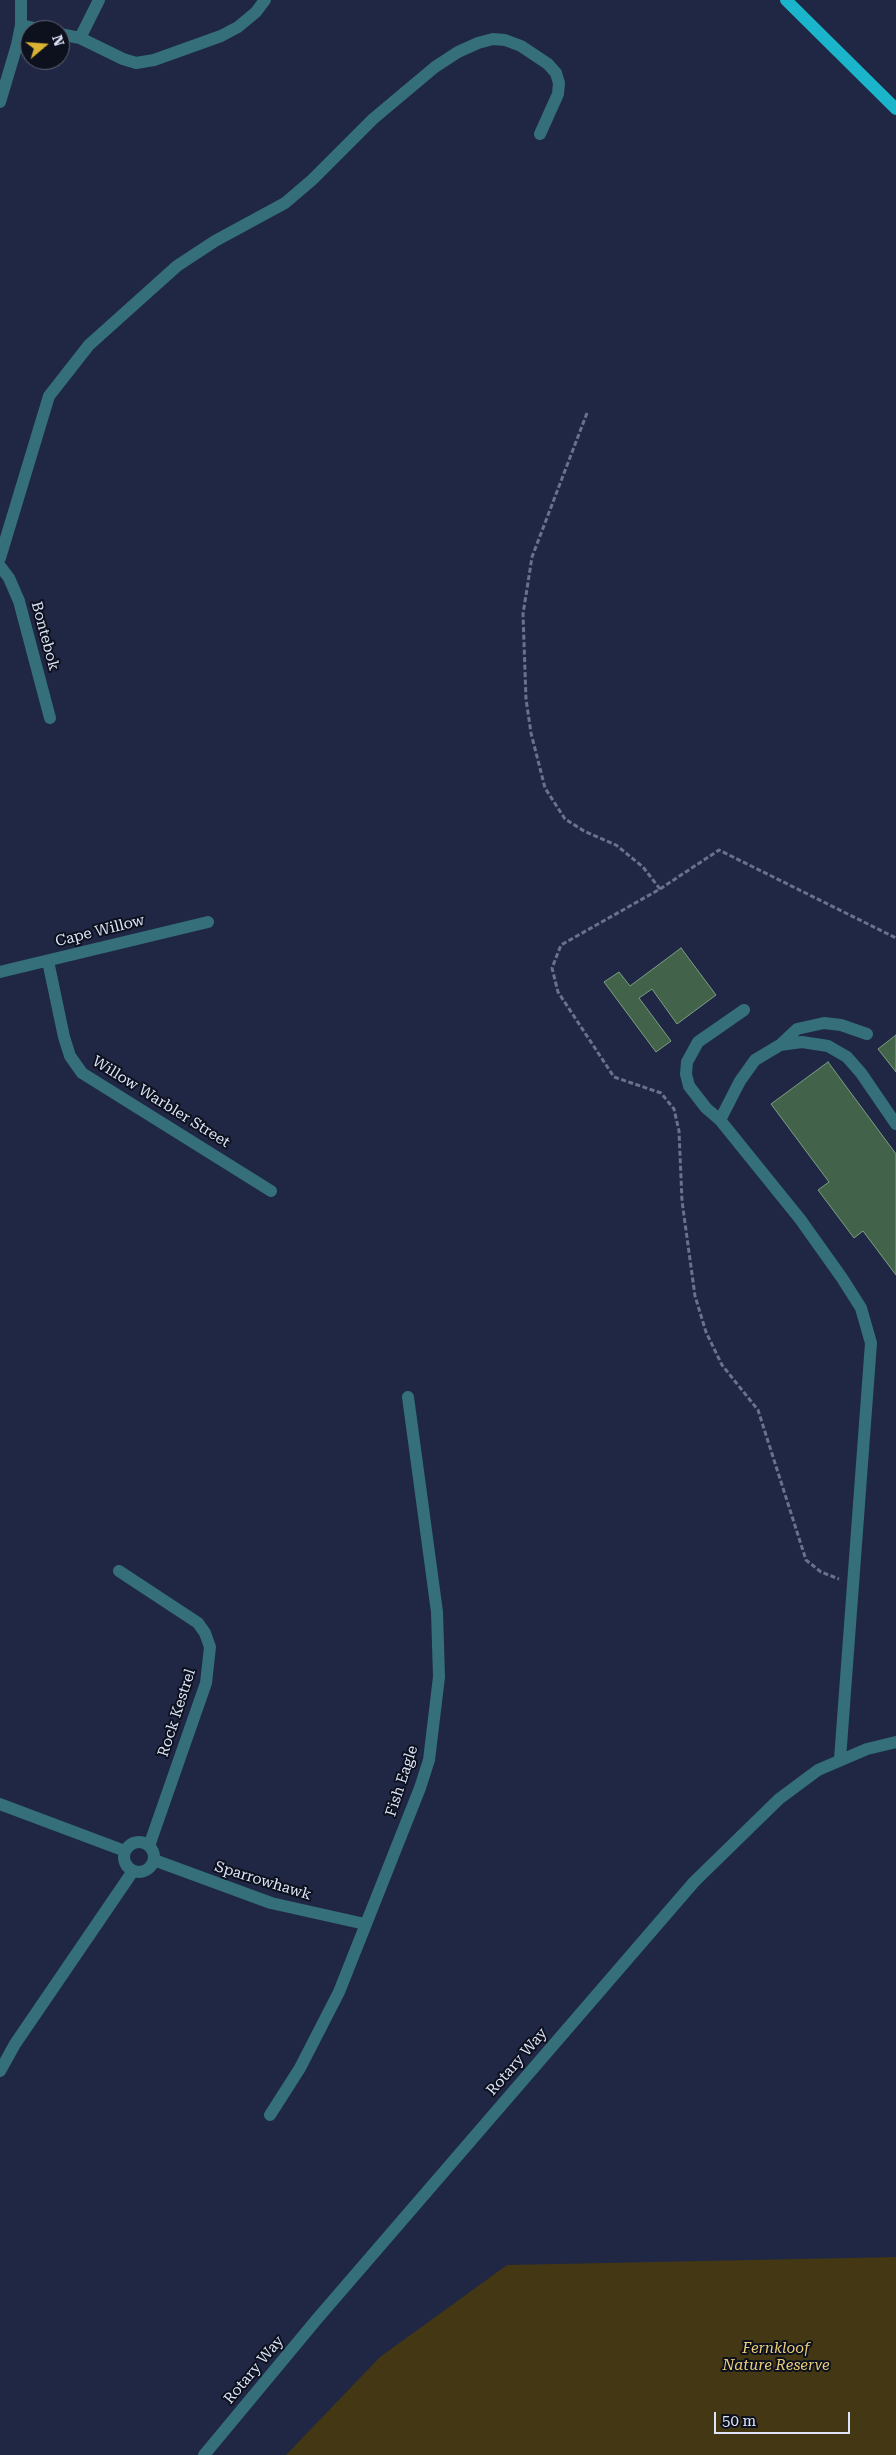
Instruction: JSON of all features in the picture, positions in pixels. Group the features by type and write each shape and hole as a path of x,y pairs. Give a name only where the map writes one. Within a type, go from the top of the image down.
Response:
{"main road":[{"path":"786,0 896,109"}],"street":[{"path":"21,0 21,20"},
{"path":"80,38 98,0"},
{"path":"70,36 80,38 123,59 136,63 154,60 221,36 238,27 256,12 265,0"},
{"path":"0,102 20,30"},
{"path":"0,558 49,396 89,345 177,266 215,241 285,203 312,180 373,119 435,67 458,52 478,43 493,39 504,40 521,46 548,64 556,73 559,83 558,94 540,134"},
{"name":"Bontebok","path":"0,566 9,578 19,601 50,718"},
{"name":"Cape Willow","path":"0,972 208,922"},
{"name":"Willow Warbler Street","path":"48,961 64,1037 70,1056 82,1073 271,1191"},
{"path":"744,1010 698,1042 687,1062 686,1074 689,1086 706,1108 720,1120 810,1234 842,1278 861,1308 871,1343 840,1758"},
{"path":"780,1045 790,1033 798,1028 824,1023 841,1025 867,1034"},
{"path":"720,1120 748,1069 765,1052 792,1042 816,1042 837,1050 861,1073 896,1124"},
{"name":"Fish Eagle","path":"270,2115 300,2068 339,1992 420,1788 429,1760 439,1677 437,1612 408,1398"},
{"name":"Rock Kestrel","path":"119,1571 198,1624 205,1633 210,1647 206,1684 149,1846"},
{"name":"Rotary Way","path":"204,2455 324,2312 694,1882 780,1800 818,1770 840,1758 896,1742"},
{"path":"0,1804 125,1851"},
{"path":"137,1842 149,1846 153,1850 154,1860 152,1866 144,1872 133,1871 125,1864 125,1851 137,1842"},
{"name":"Sparrowhawk","path":"154,1860 271,1903 365,1924"},
{"path":"0,2071 15,2044 133,1871"}],"path":[{"path":"588,413 532,558 523,614 526,698 531,733 546,788 565,819 584,831 616,845 643,867 660,889"},
{"path":"854,1585 821,1572 806,1560 758,1410 722,1365 706,1332 695,1296 682,1201 679,1131 674,1109 661,1093 614,1077 558,992 552,968 561,945 660,889 719,850 896,938"}],"green space":[{"name":"Fernkloof Nature Reserve","path":"896,2257 896,2455 286,2455 380,2357 507,2265"}],"building":[{"path":"681,948 716,995 677,1024 652,989 639,998 671,1041 656,1052 604,982 619,972 630,986"},
{"path":"896,1035 896,1072 878,1049"},
{"path":"828,1062 896,1154 896,1275 863,1231 854,1238 818,1190 829,1182 771,1104"}]}
